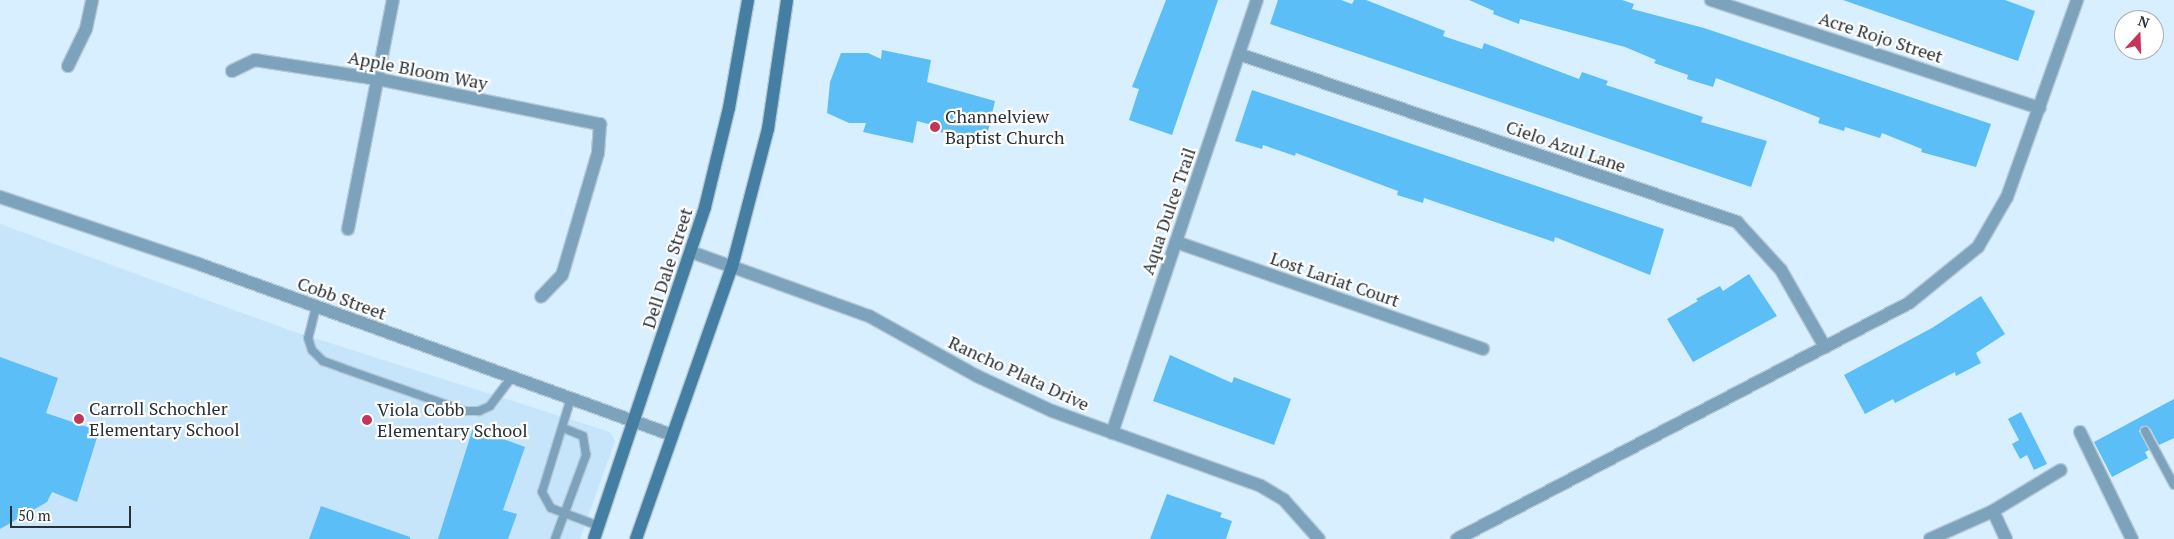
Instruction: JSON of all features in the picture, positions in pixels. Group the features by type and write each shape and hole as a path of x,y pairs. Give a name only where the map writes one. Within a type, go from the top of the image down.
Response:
{"main road":[{"name":"Dell Dale Street","path":"594,539 691,252 730,108 748,0"},
{"path":"636,539 732,267 768,129 787,0"}],"street":[{"path":"68,66 86,29 92,0"},
{"path":"348,229 393,0"},
{"name":"Aqua Dulce Trail","path":"1112,433 1257,0"},
{"name":"Acre Rojo Street","path":"1711,0 2040,108"},
{"path":"1458,539 1909,303 1978,246 2007,197 2077,0"},
{"name":"Cielo Azul Lane","path":"1238,54 1737,222 1781,270 1825,347"},
{"name":"Apple Bloom Way","path":"232,71 255,60 378,79 600,124 598,153 562,275 541,297"},
{"name":"Cobb Street","path":"0,197 316,307 672,435"},
{"name":"Lost Lariat Court","path":"1176,242 1483,350"},
{"name":"Rancho Plata Drive","path":"691,252 869,316 976,376 1052,412 1261,486 1284,500 1319,539"},
{"path":"2080,432 2132,539"},
{"path":"1930,539 1993,511 2061,470"},
{"path":"1993,511 2006,539"}],"lane":[{"path":"316,307 308,338 312,350 323,361 342,368 465,411 480,411 490,406 512,377"},
{"path":"571,398 542,492 551,508 599,526"},
{"path":"555,539 586,450 583,436 563,428"},
{"path":"2146,431 2174,485"}],"shaded area":[{"name":"Viola Cobb Elementary School","path":"0,224 289,330 610,432 615,441 580,539 0,539"}],"building":[{"path":"1166,0 1218,0 1172,135 1129,120 1139,89 1132,87"},
{"path":"1278,0 1341,0 1352,4 1354,0 1366,0 1445,31 1443,36 1482,49 1484,43 1579,79 1582,72 1608,81 1606,85 1703,117 1701,122 1767,141 1751,187 1270,24"},
{"path":"1469,0 1622,0 1634,4 1632,9 1704,28 1991,124 1976,167 1921,152 1922,149 1882,133 1880,138 1845,127 1844,131 1818,123 1820,118 1716,78 1713,87 1687,79 1688,75 1654,63 1656,60 1625,47 1520,19 1519,24 1493,14 1494,11"},
{"path":"1843,0 2005,0 2035,11 2018,61"},
{"path":"882,50 931,60 927,82 995,101 986,140 940,132 940,127 917,121 913,143 863,132 866,123 849,123 827,113 830,82 841,53 868,53 881,59"},
{"path":"1252,90 1664,229 1650,275 1555,237 1554,242 1424,198 1423,203 1397,195 1398,191 1296,153 1295,156 1263,145 1262,149 1235,141"},
{"path":"1749,274 1777,316 1693,362 1667,319 1698,301 1696,299 1720,286 1723,291"},
{"path":"1981,296 2005,334 1976,353 1981,363 1956,376 1955,372 1895,403 1893,399 1865,414 1844,375 1932,328"},
{"path":"1170,355 1232,383 1234,377 1291,399 1274,445 1153,401"},
{"path":"0,357 58,378 46,413 99,431 77,502 52,492 47,502 0,529"},
{"path":"2174,399 2174,438 2159,445 2150,428 2142,426 2139,431 2149,450 2145,452 2148,458 2112,477 2094,442"},
{"path":"2021,412 2047,464 2034,470 2027,455 2020,459 2012,444 2019,440 2008,419"},
{"path":"473,428 525,447 503,510 517,514 508,539 438,539"},
{"path":"1167,494 1222,513 1220,517 1232,521 1226,539 1150,539"},
{"path":"321,506 410,537 410,539 309,539"}],"place":[{"name":"Channelview Baptist Church","path":"935,127"},
{"name":"Carroll Schochler Elementary School","path":"79,419"},
{"name":"Viola Cobb Elementary School","path":"367,420"}]}
